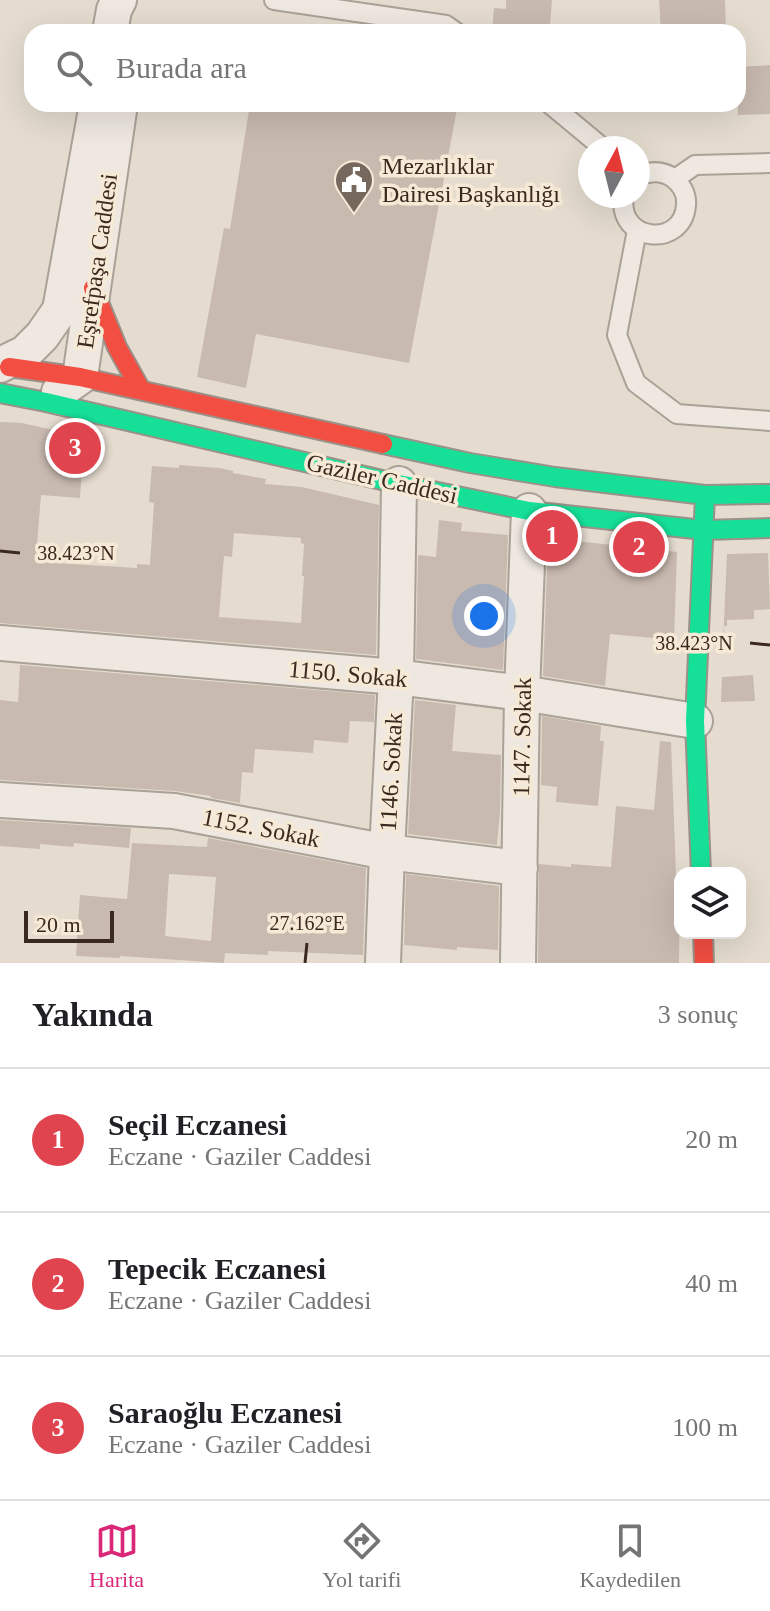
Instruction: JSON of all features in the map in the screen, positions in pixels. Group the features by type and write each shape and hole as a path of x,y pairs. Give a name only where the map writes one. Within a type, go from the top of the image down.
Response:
{"main road":[{"path":"93,288 117,347 141,390"},
{"name":"Gaziler Caddesi","path":"0,366 80,377 470,463 555,477 705,495 770,494"},
{"name":"Gaziler Caddesi","path":"0,393 529,511 704,530 770,528"},
{"path":"701,867 695,721 705,495"},
{"path":"703,939 704,963"}],"street":[{"path":"111,24 119,0"},
{"path":"131,24 132,0"},
{"name":"Eşrefpaşa Caddesi","path":"0,366 25,353 42,336 60,310 96,112"},
{"name":"Eşrefpaşa Caddesi","path":"46,402 80,377 119,112"},
{"name":"1146. Sokak","path":"383,963 396,677 399,484"},
{"name":"1147. Sokak","path":"518,963 522,693 529,511"},
{"name":"1150. Sokak","path":"0,643 396,677 522,693 695,721"},
{"name":"1152. Sokak","path":"0,800 174,811 387,852 520,868"}],"lane":[{"path":"274,0 439,24"},
{"path":"560,112 589,136"},
{"path":"675,179 695,165 770,163"},
{"path":"624,208 629,222 647,234 668,232 684,217 686,196 682,187 675,179 657,171 650,172"},
{"path":"637,230 617,335 636,383 677,414 770,421"}],"building":[{"path":"506,0 552,0 550,24 493,24 494,8 506,9"},
{"path":"659,0 725,0 726,24 660,24"},
{"path":"770,65 770,114 738,115 738,112 746,112 746,66"},
{"path":"249,112 456,112 409,363 256,334 246,388 197,377 224,228 230,229"},
{"path":"0,422 22,423 84,437 80,498 41,495 36,557 40,557 39,562 137,568 137,564 150,565 154,503 149,502 152,466 220,468 266,479 265,484 302,487 379,505 376,655 0,623","holes":["234,533 301,538 304,544 301,623 219,617 224,556 232,557"]},
{"path":"439,520 462,523 461,531 508,535 503,670 416,659 418,555 436,557"},
{"path":"548,538 677,552 674,640 610,634 605,686 543,676"},
{"path":"768,553 770,609 754,610 754,619 727,620 727,626 724,626 725,645 723,644 727,554"},
{"path":"20,665 375,695 374,722 350,721 348,743 314,740 313,753 255,749 253,773 242,772 240,803 175,791 0,780 0,700 18,702"},
{"path":"753,675 755,701 721,702 722,677"},
{"path":"415,700 456,705 452,751 501,755 497,845 408,834"},
{"path":"542,716 601,726 600,741 604,741 598,806 556,802 557,787 541,785"},
{"path":"660,741 671,742 676,867 674,939 679,939 679,963 538,963 539,864 611,867 616,806 654,810"},
{"path":"0,820 131,828 129,848 74,843 73,847 40,844 40,849 0,846"},
{"path":"208,838 366,868 363,955 268,951 268,955 225,953 224,963 76,956 80,895 127,899 132,843 207,847","holes":["169,874 216,877 211,941 165,936"]},
{"path":"406,874 499,886 498,950 404,945"}],"traffic: fast":[{"path":"0,393 529,511 704,530 770,528"},
{"path":"383,444 555,477 705,495 770,494"},
{"path":"701,867 695,721 705,495"}],"traffic: jam":[{"path":"93,288 117,347 141,390"},
{"path":"9,367 80,377 383,444"},
{"path":"703,939 704,963"}],"place":[{"name":"Mezarlıklar Dairesi Başkanlığı","path":"354,214"},
{"name":"Saraoğlu Eczanesi","path":"75,448"},
{"name":"Seçil Eczanesi","path":"552,536"},
{"name":"Tepecik Eczanesi","path":"639,547"}]}
